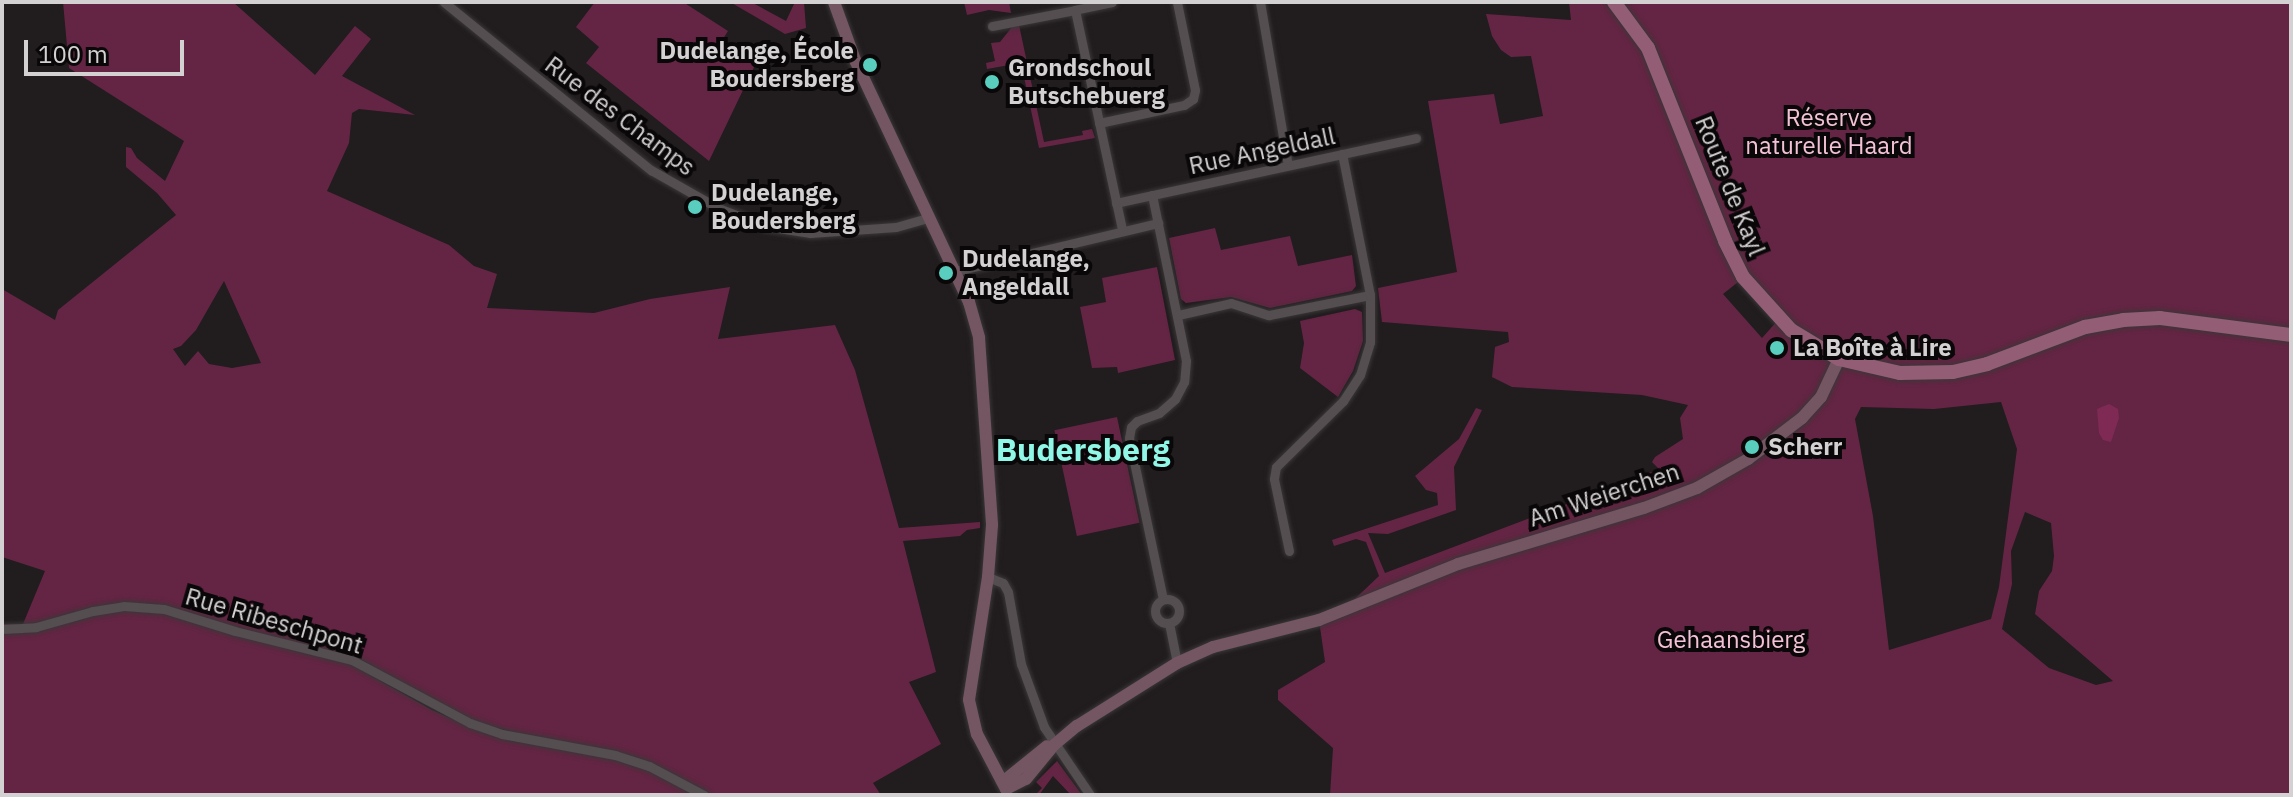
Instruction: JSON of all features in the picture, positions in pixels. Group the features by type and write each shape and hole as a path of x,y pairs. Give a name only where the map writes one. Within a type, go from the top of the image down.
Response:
{"main road":[{"path":"834,2 855,60 956,271 979,338 992,510 988,577 969,700 977,734 1005,788 1026,779 1054,745 1077,726 1177,663"},
{"name":"Route de Kayl","path":"1614,2 1648,48 1725,241 1743,277 1791,330 1839,359 1900,373 1953,372 1987,364 2085,327 2123,320 2160,318 2291,335"},
{"name":"Am Weierchen","path":"1177,663 1213,647 1319,620 1458,564 1644,508 1697,488 1748,459 1802,418 1821,397 1839,359"}],"street":[{"name":"Rue des Champs","path":"444,2 651,170 731,214 765,226 810,233 896,227 930,217"},
{"path":"992,26 1112,2"},
{"path":"1099,123 1184,105 1193,99 1195,90 1177,2"},
{"path":"1260,2 1288,165"},
{"path":"1075,10 1122,230"},
{"name":"Rue Angeldall","path":"1116,203 1416,138"},
{"path":"1289,551 1274,479 1276,467 1343,401 1360,375 1370,342 1370,295 1342,154"},
{"path":"1152,195 1186,361 1184,382 1175,399 1159,413 1131,427 1129,438 1163,599"},
{"path":"956,271 1158,223"},
{"path":"1178,315 1231,303 1269,315 1370,295"},
{"path":"988,577 1003,583 1008,592 1029,694 1054,745 1090,795"},
{"path":"1163,599 1155,607 1155,614 1163,622 1169,623"},
{"path":"1163,599 1174,601 1179,611 1169,623"},
{"name":"Rue Ribeschpont","path":"2,629 36,627 124,606 164,609 352,660 470,723 502,734 615,755 649,766 704,795"},
{"path":"1169,623 1177,663"}],"green space":[{"path":"63,2 233,2 315,75 355,26 371,39 342,76 415,115 359,109 352,113 349,143 327,191 449,245 474,266 497,274 487,308 594,313 650,299 730,287 718,339 835,325 855,370 899,528 980,522 980,528 967,530 960,536 903,541 936,672 909,682 941,744 873,783 881,795 2,795 2,624 23,624 45,571 2,557 2,289 55,320 58,310 176,215 157,193 126,167 126,147 131,148 137,158 165,181 184,141 69,68","holes":["224,281 261,363 232,368 209,364 198,351 185,366 173,349 181,346 196,330","326,651 357,657 433,703 471,721 609,756 511,741 475,729 432,710 352,665 352,660"]},
{"path":"595,2 683,2 728,31 721,42 756,63 709,161 586,63 599,47 576,27"},
{"path":"730,2 751,2 786,21 795,2 804,2 806,28 785,34"},
{"path":"964,2 1009,2 1011,13 989,10 967,15"},
{"path":"1569,2 2291,2 2291,795 1330,795 1333,748 1278,700 1278,690 1325,662 1319,620 1341,612 1379,576 1366,542 1356,539 1334,546 1332,540 1438,505 1437,493 1426,490 1415,476 1459,439 1476,408 1482,410 1454,467 1456,510 1388,534 1368,533 1385,573 1659,469 1652,462 1655,457 1683,439 1680,418 1688,405 1642,395 1512,387 1492,377 1495,347 1509,342 1508,332 1382,322 1378,288 1457,272 1428,101 1494,94 1500,124 1543,116 1531,56 1511,57 1501,50 1492,36 1486,14 1571,20","holes":["1743,278 1779,319 1762,338 1723,294","2001,402 2017,449 1999,587 1991,619 1889,650 1873,516 1855,419 1861,407 1934,409","2025,512 2051,523 2052,571 2039,591 2035,614 2113,681 2096,685 2049,668 2002,629 2012,584 2011,551"]},
{"path":"1019,25 1044,142 1083,135 1082,131 1092,129 1095,138 1039,148 1021,63 987,69 986,63 995,61 991,43 1000,42 1012,27"},
{"path":"1215,228 1221,250 1290,236 1298,266 1352,255 1356,286 1352,291 1270,308 1231,297 1186,303 1181,299 1169,238"},
{"path":"1157,267 1175,360 1118,373 1117,367 1092,368 1080,307 1106,302 1102,278"},
{"path":"1355,309 1362,312 1363,341 1353,371 1338,397 1300,368 1304,343 1300,321"},
{"path":"1117,417 1139,523 1077,536 1054,430"},
{"path":"1057,761 1082,795 1071,795 1053,776 1039,795 1035,795 1042,788 1036,782"}],"shaded area":[{"path":"2109,404 2118,409 2119,418 2111,442 2103,440 2099,433 2097,409"}],"place":[{"name":"Dudelange, École Boudersberg","path":"870,65"},
{"name":"Grondschoul Butschebuerg","path":"992,82"},
{"name":"Dudelange, Boudersberg","path":"695,207"},
{"name":"Dudelange, Angeldall","path":"946,273"},
{"name":"La Boîte à Lire","path":"1777,348"},
{"name":"Scherr","path":"1752,447"}],"district":[{"name":"Budersberg","path":"1083,449"}],"park label":[{"name":"Réserve naturelle Haard","path":"1829,132"},
{"name":"Gehaansbierg","path":"1731,640"}]}
